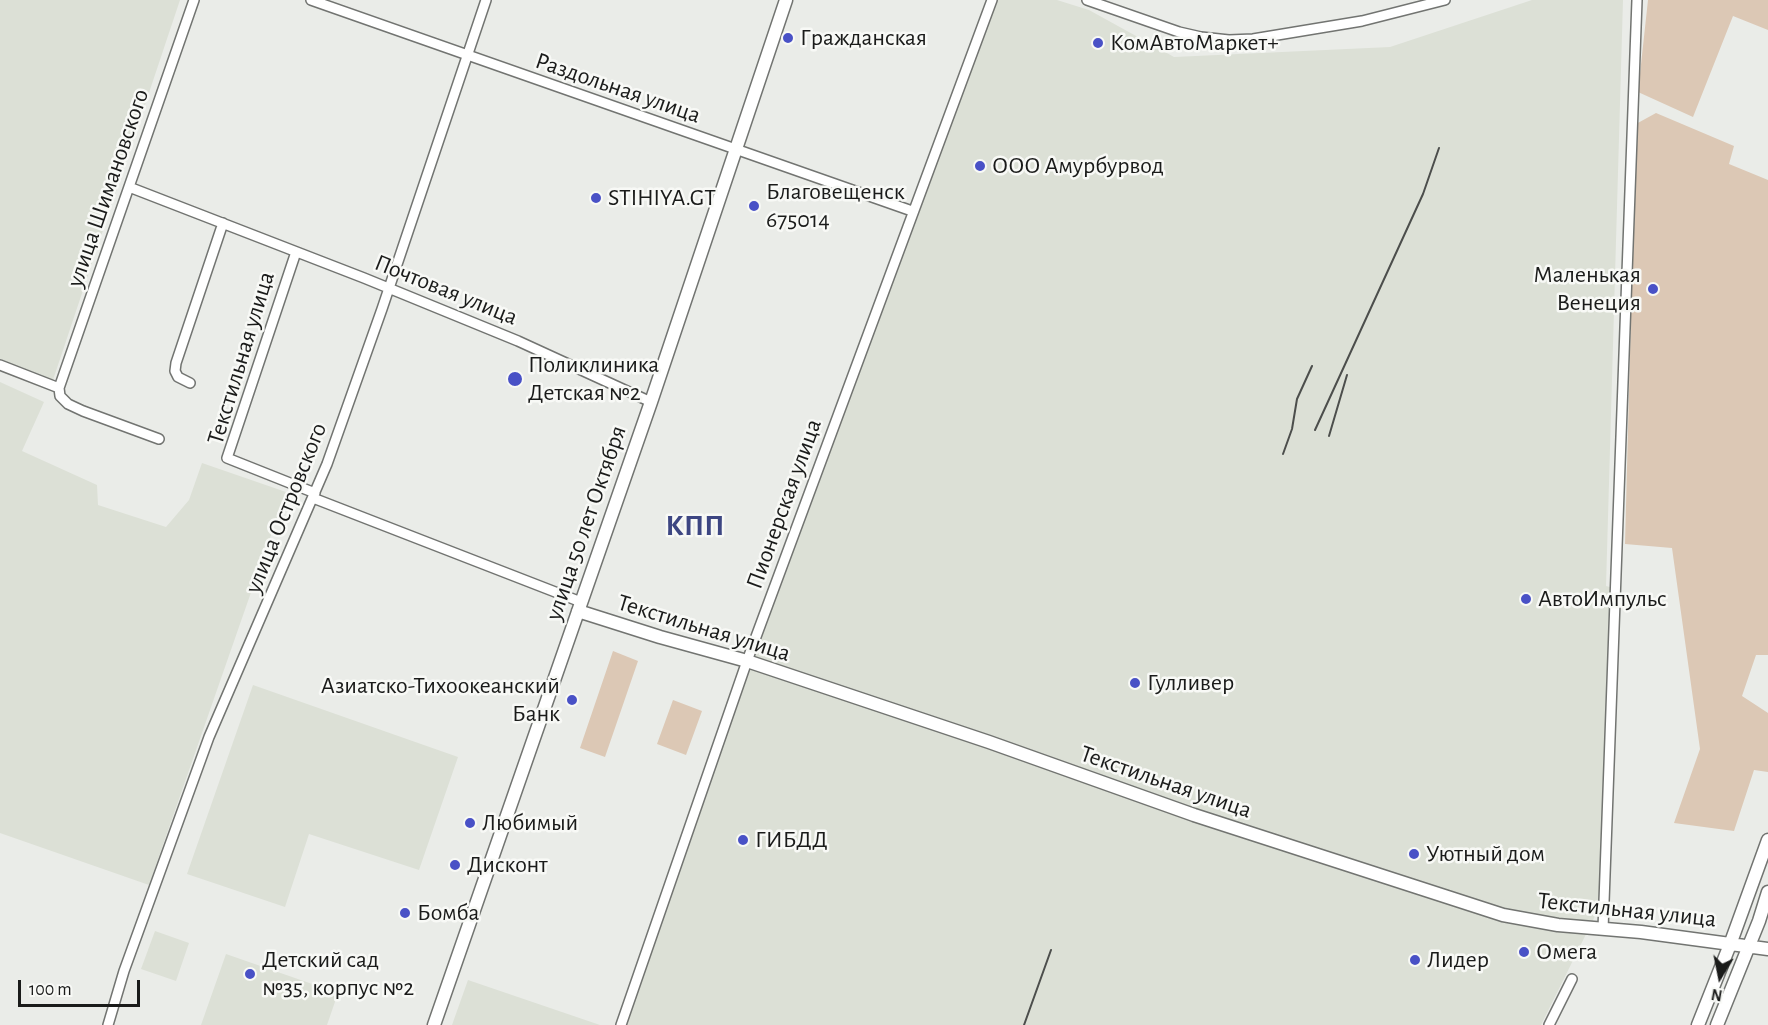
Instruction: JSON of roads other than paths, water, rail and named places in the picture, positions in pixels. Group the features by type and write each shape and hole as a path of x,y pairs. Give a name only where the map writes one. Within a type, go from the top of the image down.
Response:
{"main road":[{"name":"улица 50 лет Октября","path":"434,1025 651,402 786,0"},
{"name":"Текстильная улица","path":"580,606 660,637 747,661 989,742 1194,815 1492,912 1526,921 1731,942 1768,949"},
{"path":"1698,1025 1768,840"},
{"path":"1717,1025 1750,945 1768,892"}],"street":[{"name":"улица Шимановского","path":"59,388 194,0"},
{"name":"Раздольная улица","path":"311,0 912,212"},
{"name":"улица Островского","path":"108,1025 124,971 209,737 314,496 389,289 486,0"},
{"name":"Пионерская улица","path":"621,1025 747,661 992,0"},
{"path":"1087,0 1179,32 1229,40 1253,39 1362,21 1445,0"},
{"path":"1602,929 1632,99 1639,2"},
{"name":"Почтовая улица","path":"129,187 518,340 651,402"},
{"path":"190,383 178,377 175,371 176,363 223,223"},
{"name":"Текстильная улица","path":"296,252 227,458 580,606"},
{"path":"0,365 59,388 60,396 68,404 83,411 159,439"},
{"path":"1549,1025 1572,979"}],"railway":[{"path":"1315,430 1423,194 1439,148"},
{"path":"1283,454 1292,429 1297,399 1312,366"},
{"path":"1329,436 1347,375"},
{"path":"1024,1025 1051,950"}],"place":[{"name":"Гражданская","path":"788,38"},
{"name":"КомАвтоМаркет+","path":"1098,43"},
{"name":"ООО Амурбурвод","path":"980,166"},
{"name":"STIHIYA.GT","path":"596,198"},
{"name":"Благовещенск 675014","path":"754,206"},
{"name":"Маленькая Венеция","path":"1653,289"},
{"name":"Поликлиника Детская №2","path":"515,379"},
{"name":"АвтоИмпульс","path":"1526,599"},
{"name":"Гулливер","path":"1135,683"},
{"name":"Азиатско-Тихоокеанский Банк","path":"572,700"},
{"name":"Любимый","path":"470,823"},
{"name":"ГИБДД","path":"743,840"},
{"name":"Уютный дом","path":"1414,854"},
{"name":"Дисконт","path":"455,865"},
{"name":"Бомба","path":"405,913"},
{"name":"Омега","path":"1524,952"},
{"name":"Лидер","path":"1415,960"},
{"name":"Детский сад №35, корпус №2","path":"250,974"}],"district":[{"name":"КПП","path":"695,526"}]}
